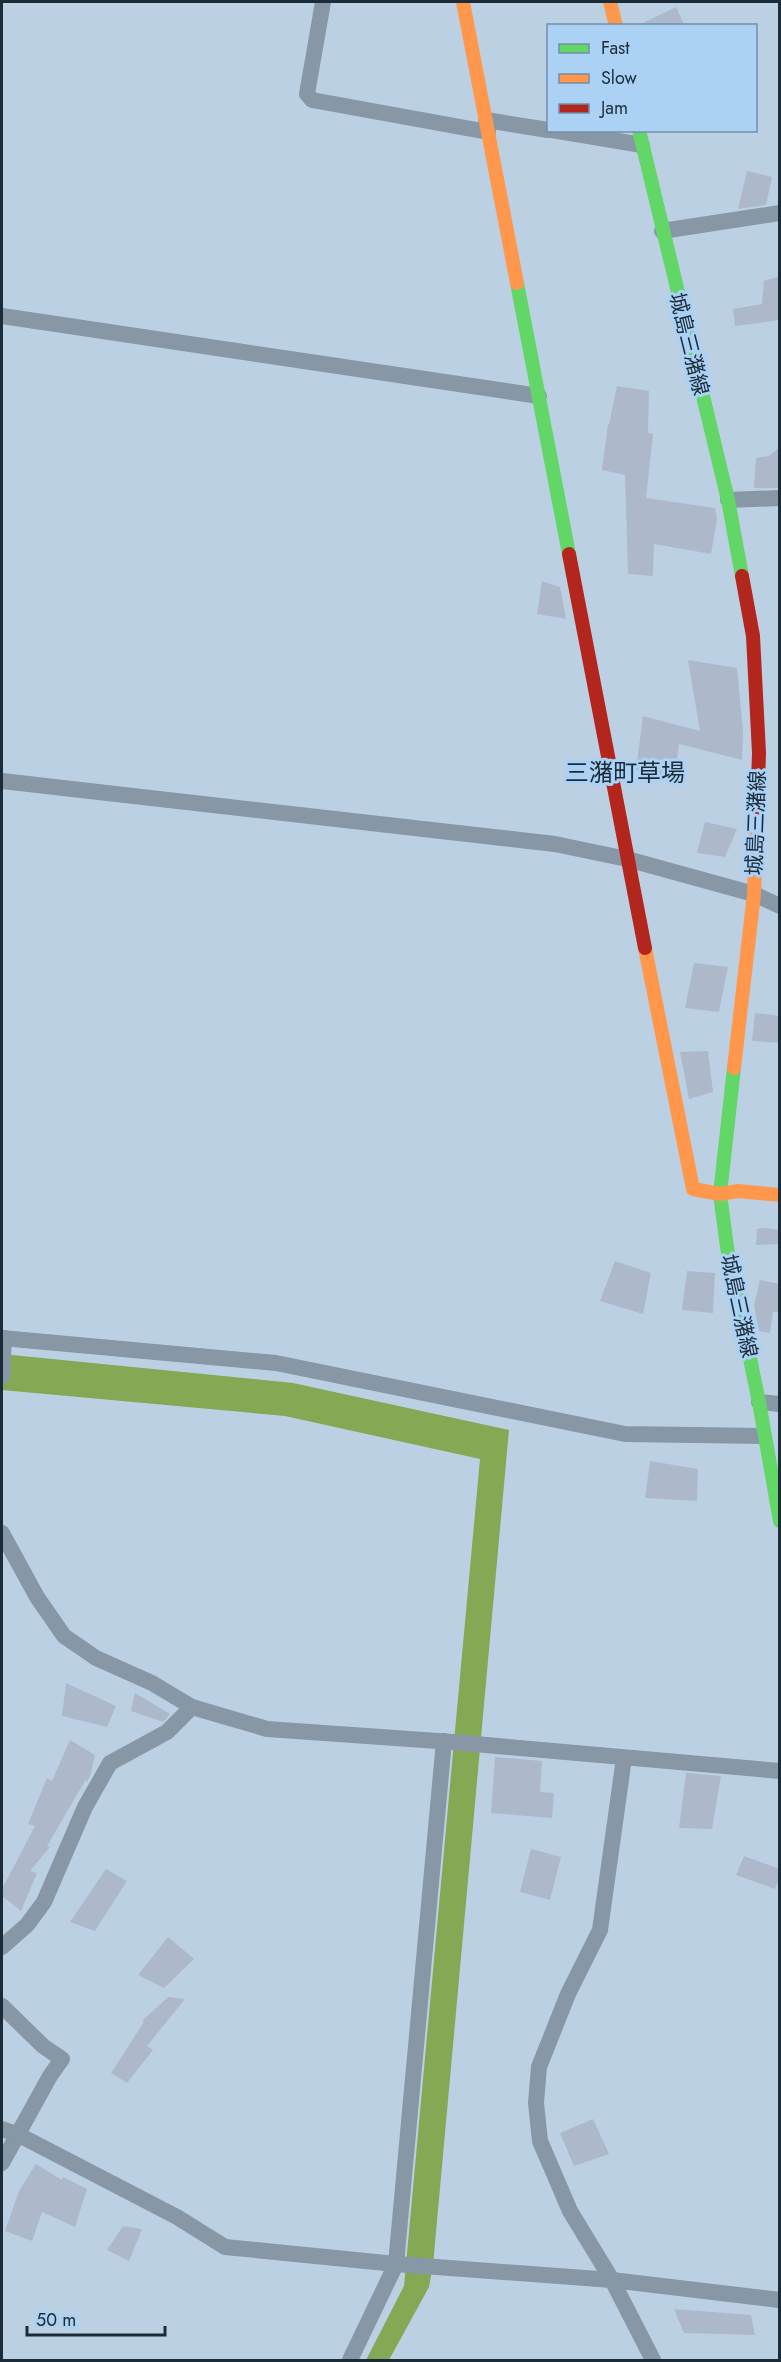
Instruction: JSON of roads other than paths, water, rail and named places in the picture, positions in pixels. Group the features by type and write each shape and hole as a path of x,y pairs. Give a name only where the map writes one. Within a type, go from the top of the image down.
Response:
{"main road":[{"path":"463,2 627,859 693,1189 720,1194 738,1191 780,1195"},
{"path":"610,2 616,24"},
{"name":"城島三潴線","path":"640,138 728,500 753,636 759,753 754,894 720,1194 727,1247 759,1402 780,1521"}],"street":[{"path":"323,2 307,94 312,100 487,126 547,130"},
{"path":"572,132 640,138"},
{"path":"662,231 780,213"},
{"path":"2,316 539,396"},
{"path":"728,500 780,498"},
{"path":"2,781 555,844 627,859 754,894 780,906"},
{"path":"2,1376 3,1338 276,1363 624,1434 764,1436"},
{"path":"759,1402 780,1404"},
{"path":"2,1533 37,1597 63,1636 96,1658 152,1683 192,1707 267,1729 448,1741 780,1771"},
{"path":"2,1947 27,1925 44,1902 85,1807 110,1763 166,1732 192,1707"},
{"path":"350,2361 399,2264 448,1741"},
{"path":"624,1758 600,1930 568,1994 539,2067 536,2103 540,2141 570,2211 612,2280 653,2361"},
{"path":"2,2006 43,2046 62,2059 50,2076 2,2163"},
{"path":"2,2129 19,2134 177,2217 225,2247 399,2264 612,2280 780,2301"}],"district":[{"name":"三潴町草場","path":"625,772"}]}
